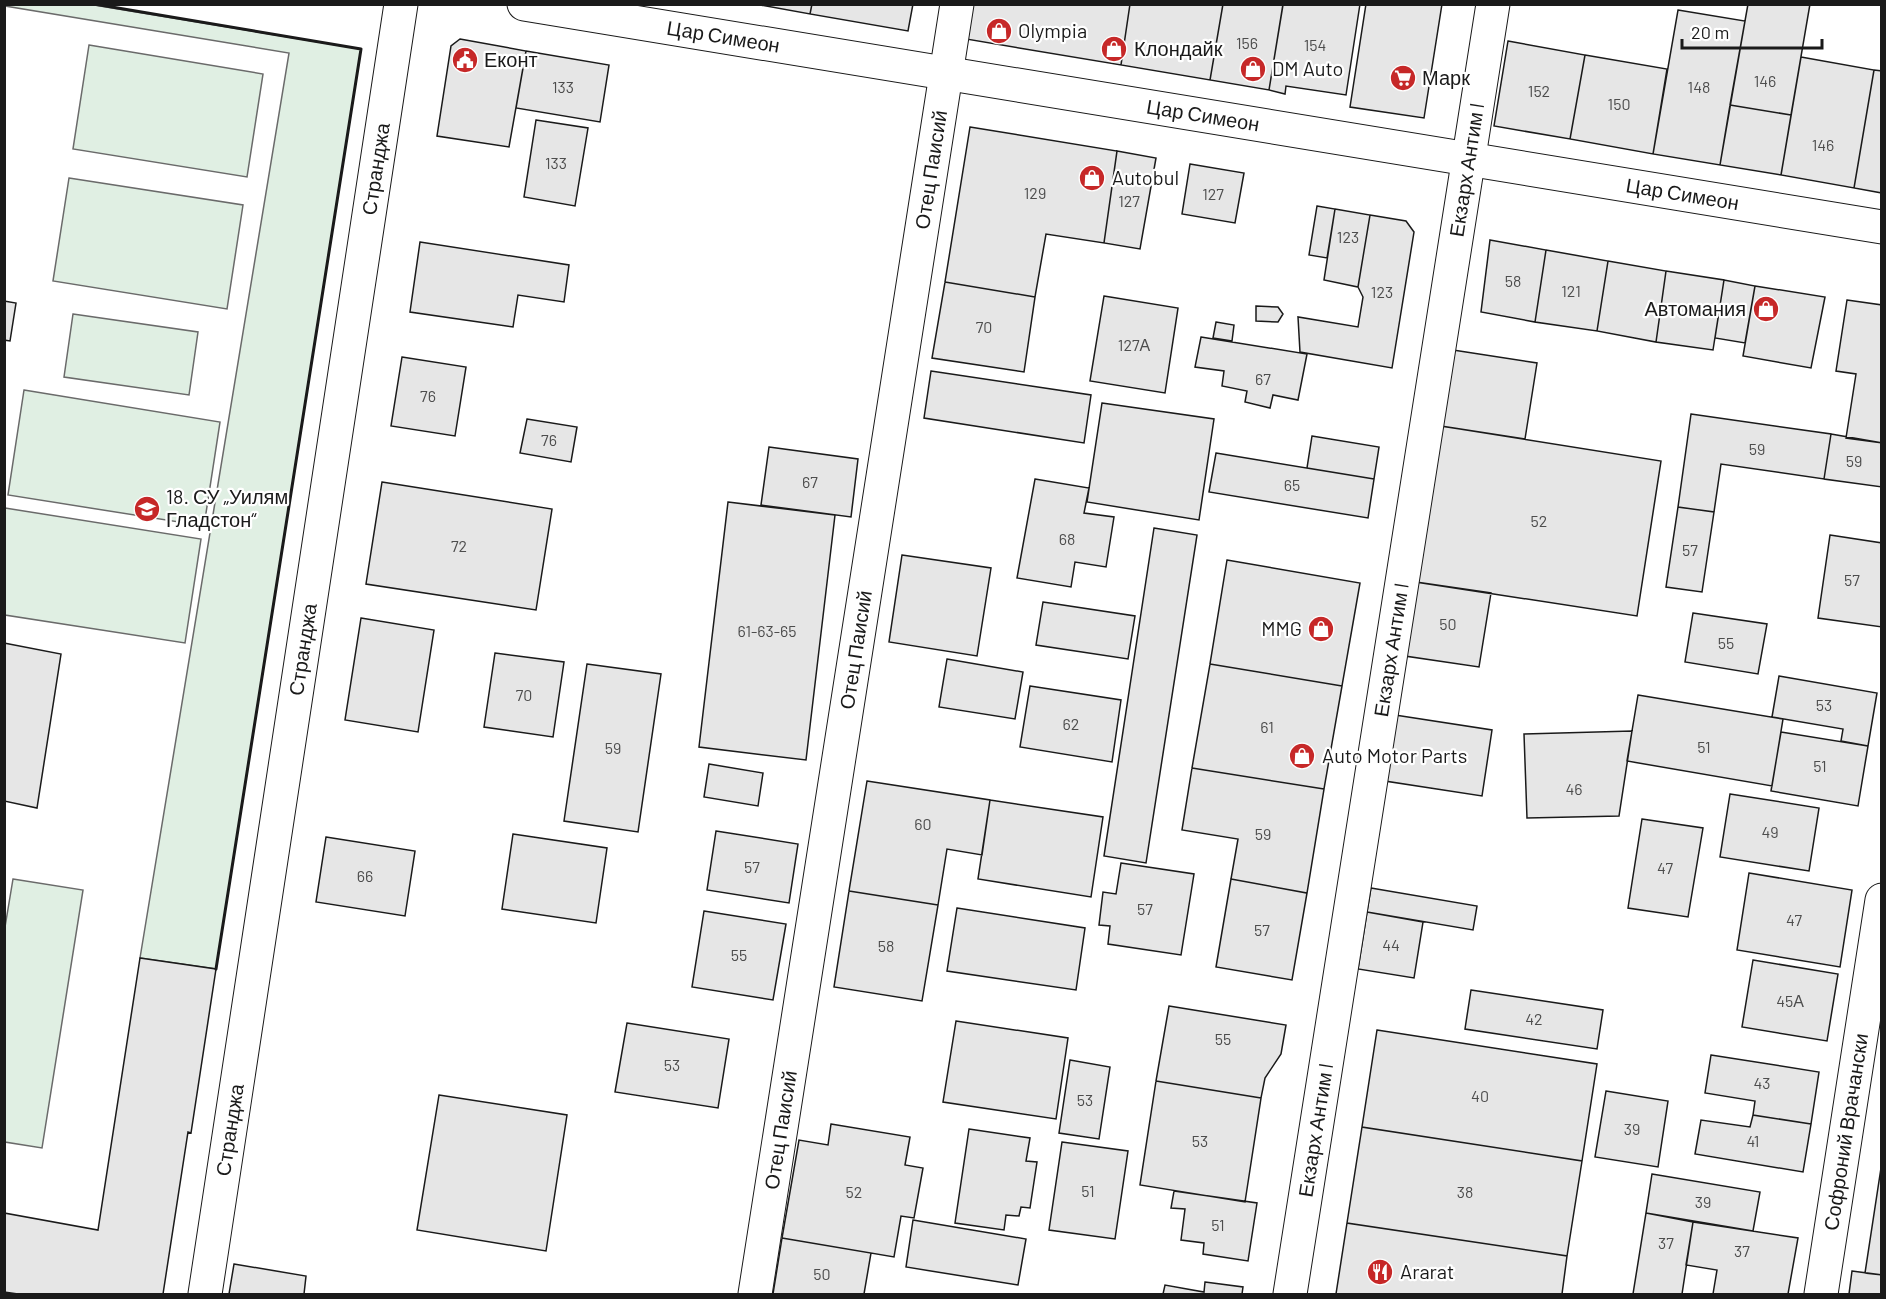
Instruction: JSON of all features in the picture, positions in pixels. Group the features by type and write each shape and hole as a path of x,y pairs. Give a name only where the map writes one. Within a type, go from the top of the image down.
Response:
{"street":[{"name":"Странджа","path":"205,1294 401,4"},
{"name":"Цар Симеон","path":"524,4 1881,227"},
{"name":"Отец Паисий","path":"755,1294 957,4"},
{"name":"Екзарх Антим I","path":"1290,1294 1493,4"},
{"name":"Софроний Врачански","path":"1821,1294 1881,900"}],"green space":[{"path":"4,5 94,5 361,49 216,969 140,958 289,53"},
{"path":"89,45 263,74 247,177 73,149"},
{"path":"69,178 243,205 227,309 53,281"},
{"path":"73,314 198,332 189,395 64,377"},
{"path":"24,390 220,422 204,526 8,495"},
{"path":"5,508 201,539 185,643 5,615"},
{"path":"13,879 83,890 42,1148 5,1142 4,933"}],"building":[{"path":"755,4 812,4 810,14"},
{"path":"812,4 913,4 908,31 810,14"},
{"path":"972,4 1130,4 1121,65 966,39"},
{"path":"1130,4 1223,4 1210,80 1121,65"},
{"path":"1223,4 1283,5 1269,90 1210,80"},
{"path":"1283,4 1360,4 1346,95 1286,86 1285,94 1269,90"},
{"path":"1366,4 1442,4 1424,118 1350,107"},
{"path":"1748,4 1810,4 1791,115 1730,105"},
{"path":"1678,10 1745,21 1720,165 1653,154"},
{"path":"460,39 526,51 509,147 437,136 451,46"},
{"path":"1508,41 1585,55 1570,139 1494,126"},
{"path":"526,51 609,65 600,122 516,108"},
{"path":"1585,55 1667,69 1653,154 1570,139"},
{"path":"1801,57 1874,70 1854,188 1781,175"},
{"path":"1874,70 1882,71 1882,193 1854,188"},
{"path":"1730,105 1791,115 1781,175 1720,165"},
{"path":"536,120 588,128 575,206 524,197"},
{"path":"970,127 1117,151 1104,243 1046,234 1035,297 945,282"},
{"path":"1117,151 1156,158 1140,249 1104,243"},
{"path":"1190,164 1244,173 1235,223 1182,214"},
{"path":"1317,206 1335,209 1327,258 1309,255"},
{"path":"1335,209 1370,215 1358,287 1324,280"},
{"path":"1370,215 1406,221 1414,232 1392,368 1300,352 1298,317 1358,327 1363,297 1358,287"},
{"path":"1490,240 1546,250 1535,322 1481,312"},
{"path":"420,242 569,265 564,302 518,295 513,327 410,312"},
{"path":"1546,250 1608,261 1597,331 1535,322"},
{"path":"1608,261 1666,271 1656,342 1597,331"},
{"path":"1666,271 1724,280 1713,350 1656,342"},
{"path":"1724,280 1755,286 1745,343 1715,338"},
{"path":"945,282 1035,297 1024,372 932,358"},
{"path":"1755,286 1825,297 1811,368 1743,356"},
{"path":"1104,296 1178,308 1165,393 1090,381"},
{"path":"1847,300 1882,305 1882,443 1846,438 1856,374 1836,371"},
{"path":"4,301 16,303 10,341 4,340"},
{"path":"1256,306 1278,307 1283,314 1278,322 1256,321"},
{"path":"1216,322 1234,325 1232,341 1213,338"},
{"path":"1201,337 1307,354 1298,400 1273,395 1270,408 1245,402 1247,391 1222,386 1224,371 1195,367"},
{"path":"1453,350 1537,363 1525,439 1441,426"},
{"path":"402,357 466,367 455,436 391,426"},
{"path":"931,371 1091,395 1084,443 924,418"},
{"path":"1102,403 1214,419 1199,520 1087,502"},
{"path":"1691,414 1831,434 1824,479 1721,464 1714,512 1678,507"},
{"path":"527,419 577,427 571,462 520,453"},
{"path":"1441,426 1661,461 1637,616 1416,582"},
{"path":"1831,434 1882,443 1882,487 1824,479"},
{"path":"1312,436 1379,447 1374,479 1307,468"},
{"path":"769,447 858,459 851,517 761,505"},
{"path":"1216,453 1374,479 1368,518 1209,492"},
{"path":"1035,479 1089,488 1084,513 1114,517 1106,567 1075,562 1071,587 1017,578"},
{"path":"382,482 552,509 536,610 366,584"},
{"path":"728,502 835,515 806,760 699,747"},
{"path":"1678,507 1714,512 1702,592 1666,587"},
{"path":"1154,528 1197,535 1146,863 1104,856"},
{"path":"1830,535 1882,543 1882,627 1818,618"},
{"path":"902,555 991,568 977,656 889,642"},
{"path":"1227,560 1360,583 1342,686 1210,664"},
{"path":"1416,582 1491,593 1479,667 1405,656"},
{"path":"1043,602 1135,616 1128,659 1036,645"},
{"path":"1693,613 1767,624 1758,674 1685,662"},
{"path":"361,618 434,630 418,732 345,720"},
{"path":"4,643 61,654 37,808 4,801"},
{"path":"495,653 564,662 553,737 484,727"},
{"path":"947,659 1023,672 1015,719 939,707"},
{"path":"587,664 661,674 638,832 564,821"},
{"path":"1210,664 1342,686 1324,789 1192,768"},
{"path":"1779,676 1877,693 1868,746 1841,741 1843,729 1772,717"},
{"path":"1030,686 1121,700 1112,762 1020,747"},
{"path":"1638,695 1783,719 1772,786 1627,761"},
{"path":"1395,715 1492,730 1482,796 1385,781"},
{"path":"1632,731 1619,816 1527,818 1524,734"},
{"path":"1781,732 1868,746 1858,806 1771,791"},
{"path":"709,764 763,773 758,806 704,797"},
{"path":"1192,768 1324,789 1307,893 1231,879 1238,839 1182,830"},
{"path":"867,781 990,800 982,855 947,849 938,905 849,891"},
{"path":"1730,794 1819,808 1809,871 1720,857"},
{"path":"990,800 1103,817 1091,897 978,879"},
{"path":"1642,819 1703,828 1688,917 1628,908"},
{"path":"716,831 798,844 789,903 707,890"},
{"path":"513,834 607,848 596,923 502,909"},
{"path":"326,837 415,851 405,916 316,902"},
{"path":"1121,863 1194,874 1181,955 1108,944 1110,926 1099,925 1103,892 1116,894"},
{"path":"1749,873 1852,890 1840,967 1737,950"},
{"path":"1231,879 1307,893 1292,980 1216,967"},
{"path":"1371,888 1477,906 1473,930 1367,912"},
{"path":"849,891 938,905 922,1001 834,987"},
{"path":"957,908 1085,928 1076,990 947,971"},
{"path":"704,911 786,924 773,1000 692,987"},
{"path":"1367,912 1423,922 1414,978 1358,969"},
{"path":"140,958 216,969 163,1294 18,1294 4,1292 4,1213 98,1230"},
{"path":"1753,960 1838,974 1827,1041 1742,1027"},
{"path":"1471,990 1603,1010 1597,1049 1465,1029"},
{"path":"1169,1006 1286,1025 1281,1054 1265,1078 1261,1098 1156,1081"},
{"path":"956,1021 1068,1038 1056,1119 943,1102"},
{"path":"627,1023 729,1039 718,1108 615,1092"},
{"path":"1377,1030 1597,1064 1582,1161 1362,1127"},
{"path":"1711,1055 1819,1072 1811,1124 1753,1115 1755,1101 1705,1093"},
{"path":"1070,1060 1110,1067 1099,1139 1059,1133"},
{"path":"1156,1081 1261,1098 1245,1202 1140,1185"},
{"path":"1606,1091 1668,1101 1658,1167 1595,1157"},
{"path":"439,1095 567,1115 546,1251 417,1230"},
{"path":"1753,1115 1811,1124 1803,1172 1695,1154 1701,1120 1750,1127"},
{"path":"831,1124 910,1137 905,1165 923,1168 914,1218 901,1216 894,1257 782,1238 799,1140 828,1145"},
{"path":"1362,1127 1582,1161 1567,1256 1347,1223"},
{"path":"969,1129 1030,1138 1026,1161 1037,1162 1030,1208 1021,1207 1019,1216 1006,1215 1004,1230 955,1223"},
{"path":"1062,1142 1128,1151 1115,1239 1049,1230"},
{"path":"1882,1168 1882,1275 1865,1273"},
{"path":"1652,1174 1760,1192 1753,1231 1646,1213"},
{"path":"1174,1191 1257,1203 1248,1261 1203,1254 1204,1243 1181,1240 1185,1209 1171,1208"},
{"path":"1646,1213 1693,1222 1682,1294 1633,1294"},
{"path":"913,1220 1026,1239 1018,1285 906,1267"},
{"path":"1693,1222 1798,1238 1788,1294 1713,1294 1717,1270 1686,1265"},
{"path":"1347,1223 1567,1256 1562,1294 1336,1294"},
{"path":"782,1238 871,1253 864,1294 773,1294"},
{"path":"234,1264 306,1276 304,1294 229,1294"},
{"path":"1852,1271 1882,1275 1882,1294 1849,1294"},
{"path":"1205,1282 1243,1287 1242,1294 1163,1294 1165,1285 1204,1292"}],"wall":[{"path":"94,4 361,49 216,969"}],"place":[{"name":"Olympia","path":"999,31"},
{"name":"Клондайк","path":"1114,49"},
{"name":"Еконт","path":"465,60"},
{"name":"DM Auto","path":"1253,69"},
{"name":"Марк","path":"1403,78"},
{"name":"Autobul","path":"1092,178"},
{"name":"Автомания","path":"1766,309"},
{"name":"18. СУ „Уилям Гладстон“","path":"147,509"},
{"name":"MMG","path":"1321,629"},
{"name":"Auto Motor Parts","path":"1302,756"},
{"name":"Ararat","path":"1380,1272"}]}
